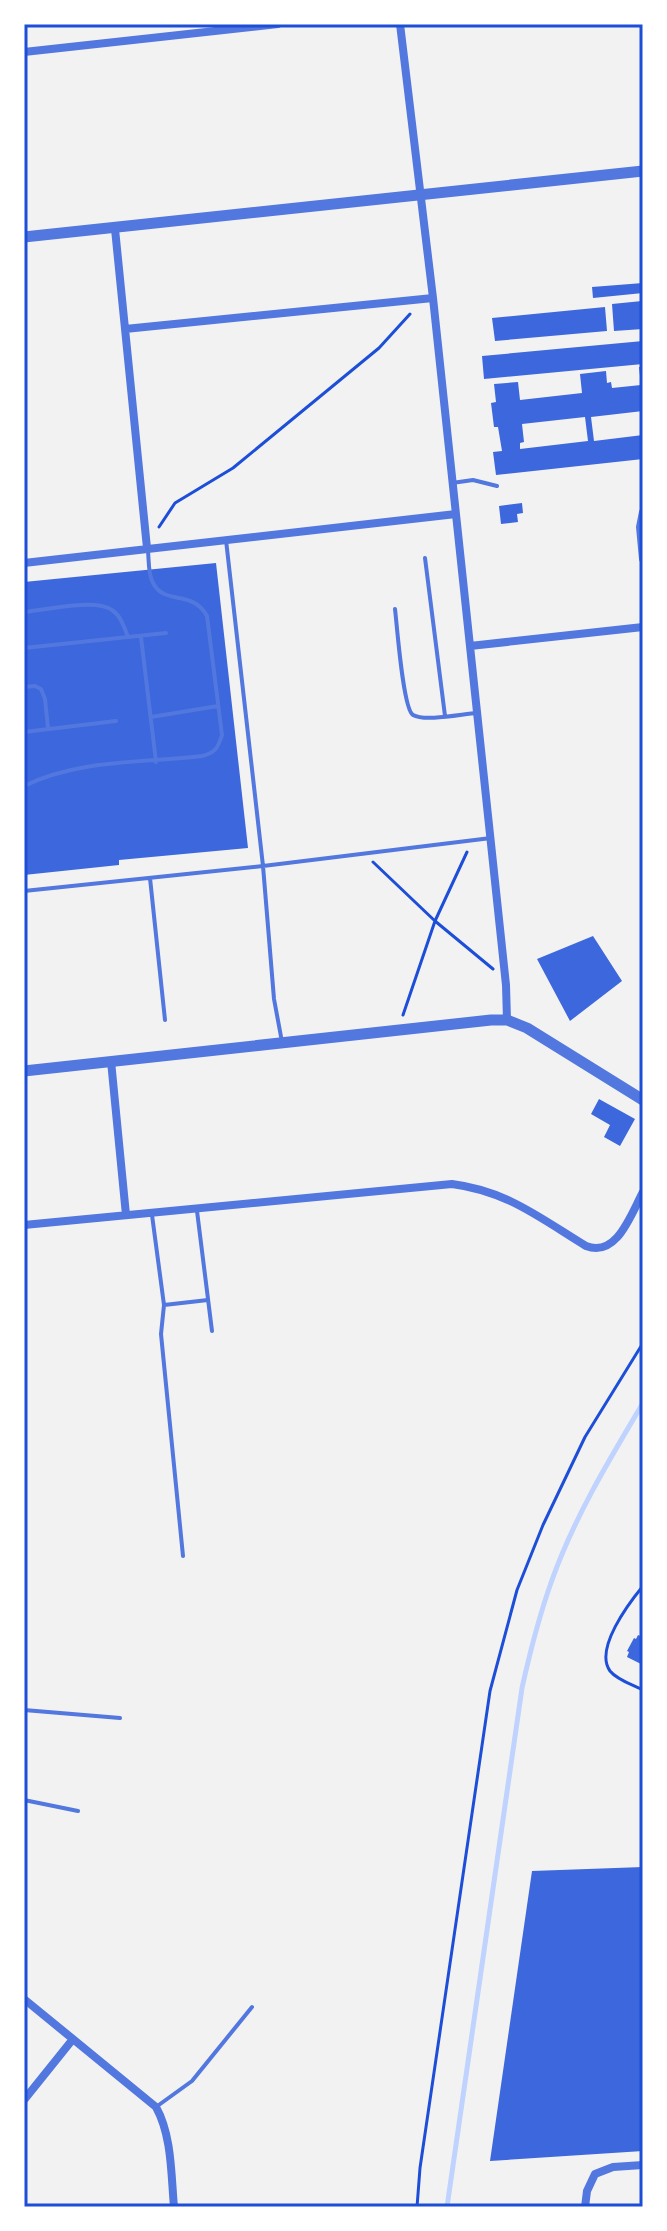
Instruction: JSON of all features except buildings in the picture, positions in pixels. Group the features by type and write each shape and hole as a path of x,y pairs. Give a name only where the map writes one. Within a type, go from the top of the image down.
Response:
{"street":[{"path":"24,52 278,24"},
{"path":"400,24 433,298 491,838 507,1020"},
{"path":"24,233 115,229 643,171"},
{"path":"115,229 147,548"},
{"path":"125,329 433,298"},
{"path":"643,512 640,527 643,559"},
{"path":"24,563 456,514"},
{"path":"470,646 643,627"},
{"path":"24,1071 507,1020 543,1037 643,1100"},
{"path":"111,1061 126,1215"},
{"path":"24,1225 452,1184 486,1190 508,1198 586,1246 602,1249 616,1238 643,1192"},
{"path":"24,1999 156,2107 166,2133 174,2207"},
{"path":"24,2100 73,2039"},
{"path":"585,2207 587,2191 595,2174 613,2167 643,2165"}],"lane":[{"path":"452,483 473,480 497,486"},
{"path":"226,540 263,866 274,999 282,1043"},
{"path":"24,786 83,766 156,762 212,754 217,749 222,735 207,616 197,602 162,593 154,586 147,548"},
{"path":"425,558 445,716"},
{"path":"24,612 101,605 114,612 128,637"},
{"path":"395,609 409,711 419,716 477,713"},
{"path":"24,648 166,633"},
{"path":"141,636 156,762"},
{"path":"24,687 41,689 48,729"},
{"path":"151,717 218,706"},
{"path":"24,732 116,721"},
{"path":"24,891 491,838"},
{"path":"150,878 165,1020"},
{"path":"197,1208 212,1331"},
{"path":"152,1212 164,1305 161,1334 183,1556"},
{"path":"164,1305 208,1300"},
{"path":"24,1710 120,1718"},
{"path":"24,1800 78,1811"},
{"path":"156,2107 192,2081 252,2007"}],"path":[{"path":"159,527 175,503 233,468 379,348 412,310"},
{"path":"403,1015 435,921 470,849"},
{"path":"363,854 435,921 496,971"},
{"path":"417,2207 420,2168 490,1691 517,1590 543,1525 585,1437 643,1343"},
{"path":"643,1586 609,1641 605,1658 612,1673 643,1690"}],"waterway":[{"path":"447,2207 528,1661 547,1594 571,1534 643,1403"}]}
